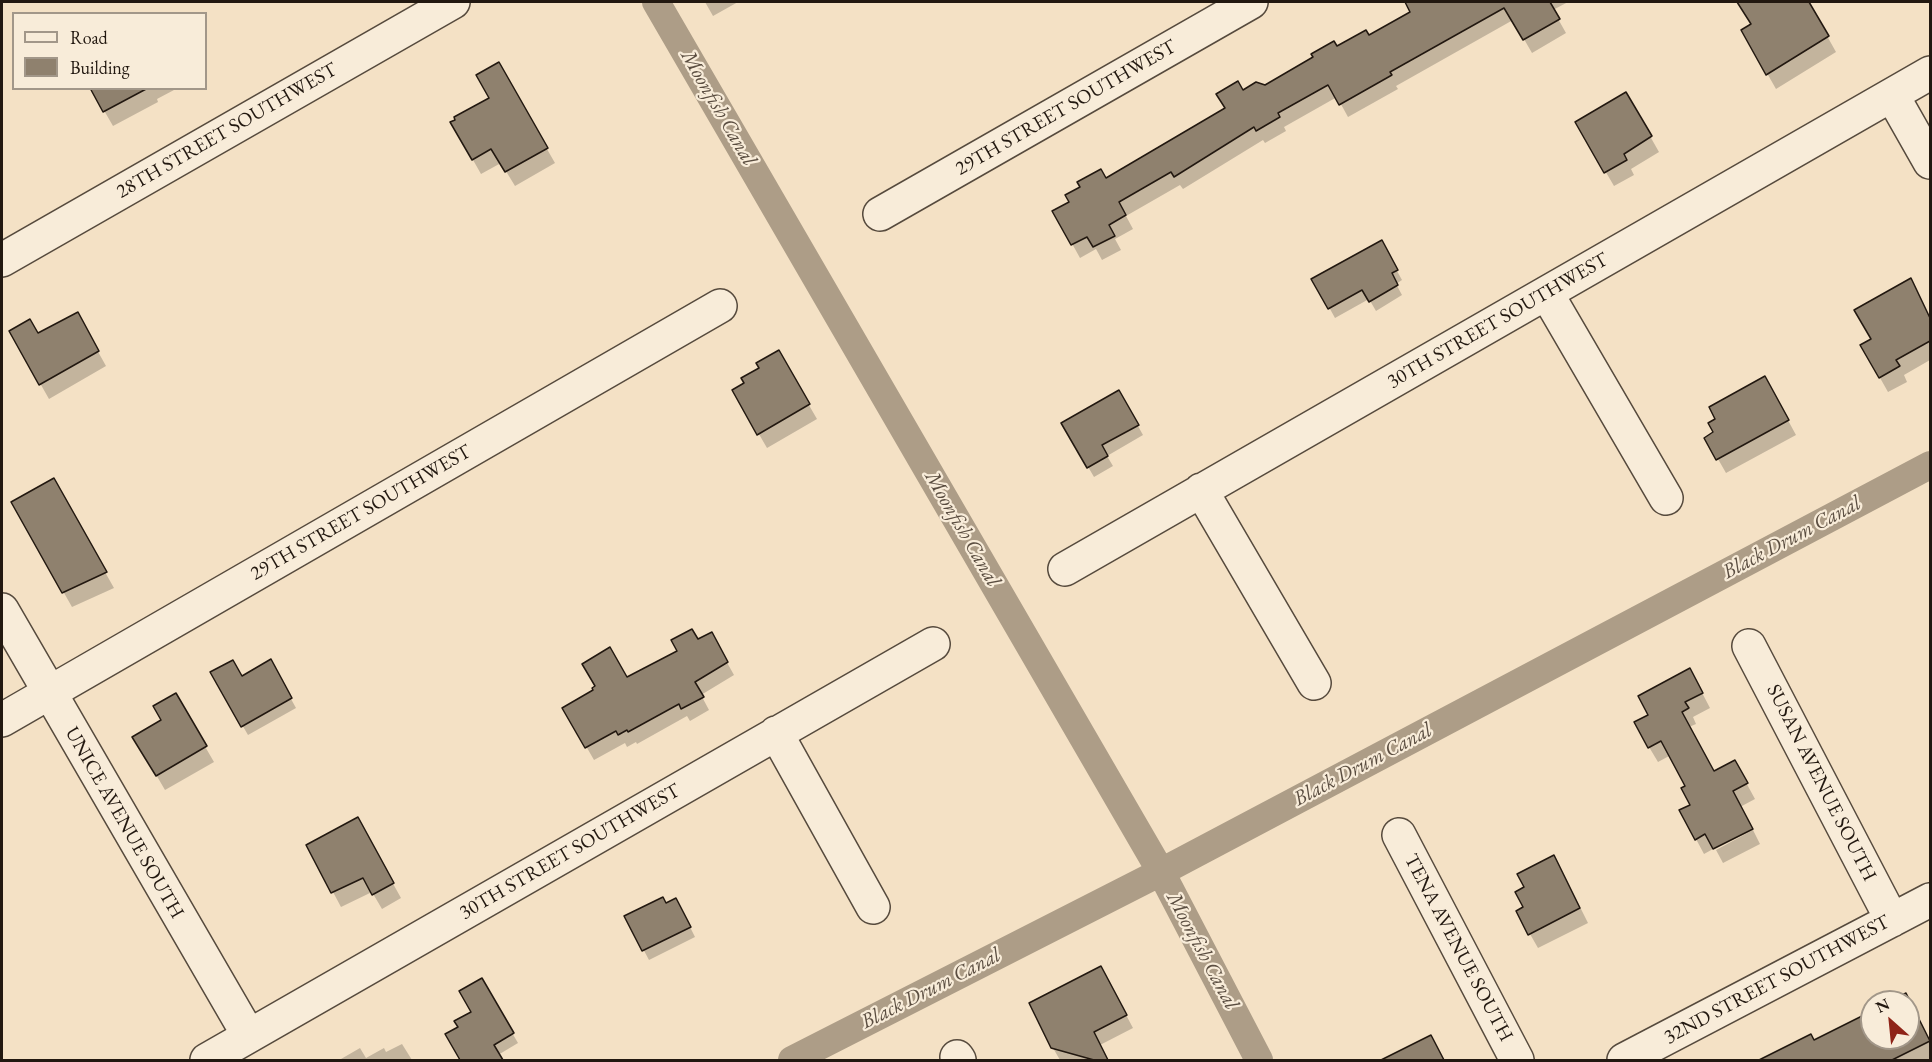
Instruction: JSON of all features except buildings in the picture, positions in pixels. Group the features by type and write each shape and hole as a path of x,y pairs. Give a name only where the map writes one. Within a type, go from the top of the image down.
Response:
{"street":[{"name":"28TH STREET SOUTHWEST","path":"2,260 453,2"},
{"name":"29TH STREET SOUTHWEST","path":"880,214 1251,2"},
{"name":"30TH STREET SOUTHWEST","path":"1065,569 1930,73"},
{"path":"1892,95 1930,162"},
{"path":"1547,294 1666,498"},
{"name":"29TH STREET SOUTHWEST","path":"2,720 720,306"},
{"path":"1201,490 1314,683"},
{"name":"UNICE AVENUE SOUTH","path":"2,610 249,1036"},
{"name":"30TH STREET SOUTHWEST","path":"207,1060 933,644"},
{"name":"SUSAN AVENUE SOUTH","path":"1749,646 1892,920"},
{"path":"776,733 873,907"},
{"name":"TENA AVENUE SOUTH","path":"1399,836 1517,1060"},
{"name":"32ND STREET SOUTHWEST","path":"1624,1060 1930,900"}],"waterway":[{"name":"Moonfish Canal","path":"656,2 1161,872 1259,1060"},
{"name":"Black Drum Canal","path":"792,1060 1161,872 1930,465"}]}
